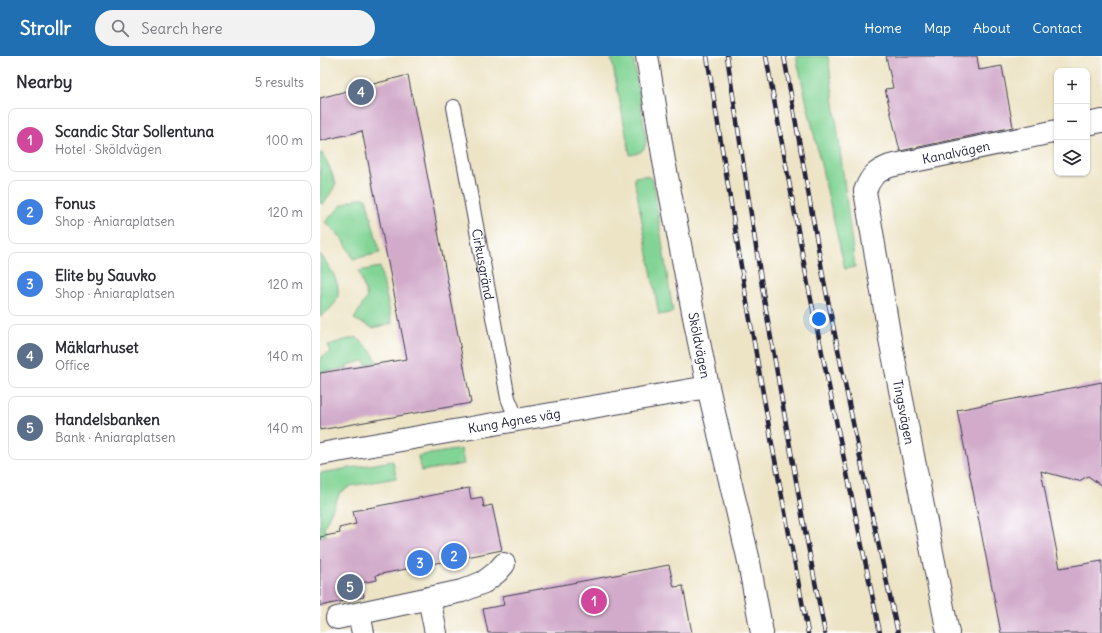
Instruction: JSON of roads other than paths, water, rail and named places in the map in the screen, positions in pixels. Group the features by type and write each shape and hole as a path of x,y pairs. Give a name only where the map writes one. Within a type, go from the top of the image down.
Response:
{"street":[{"name":"Sköldvägen","path":"648,62 664,161 708,387 748,557 762,633"},
{"name":"Kanalvägen","path":"865,191 869,181 878,171 890,166 1054,131"},
{"name":"Tingsvägen","path":"865,191 890,339 948,633"},
{"name":"Kung Agnes väg","path":"320,454 708,387"},
{"path":"337,618 361,623 429,598 462,591 484,582 497,572 504,564"},
{"path":"429,598 436,633"}],"lane":[{"name":"Cirkusgränd","path":"454,107 508,398 517,420"}],"railway":[{"path":"707,56 746,297 808,633"},
{"path":"727,56 763,293 803,520 825,633"},
{"path":"766,56 808,285 880,633"},
{"path":"784,56 824,281 870,506 898,633"}],"place":[{"name":"Mäklarhuset","path":"361,92"},
{"name":"Fonus","path":"454,556"},
{"name":"Elite by Sauvko","path":"420,563"},
{"name":"Handelsbanken","path":"350,587"},
{"name":"Scandic Star Sollentuna","path":"594,601"}]}
